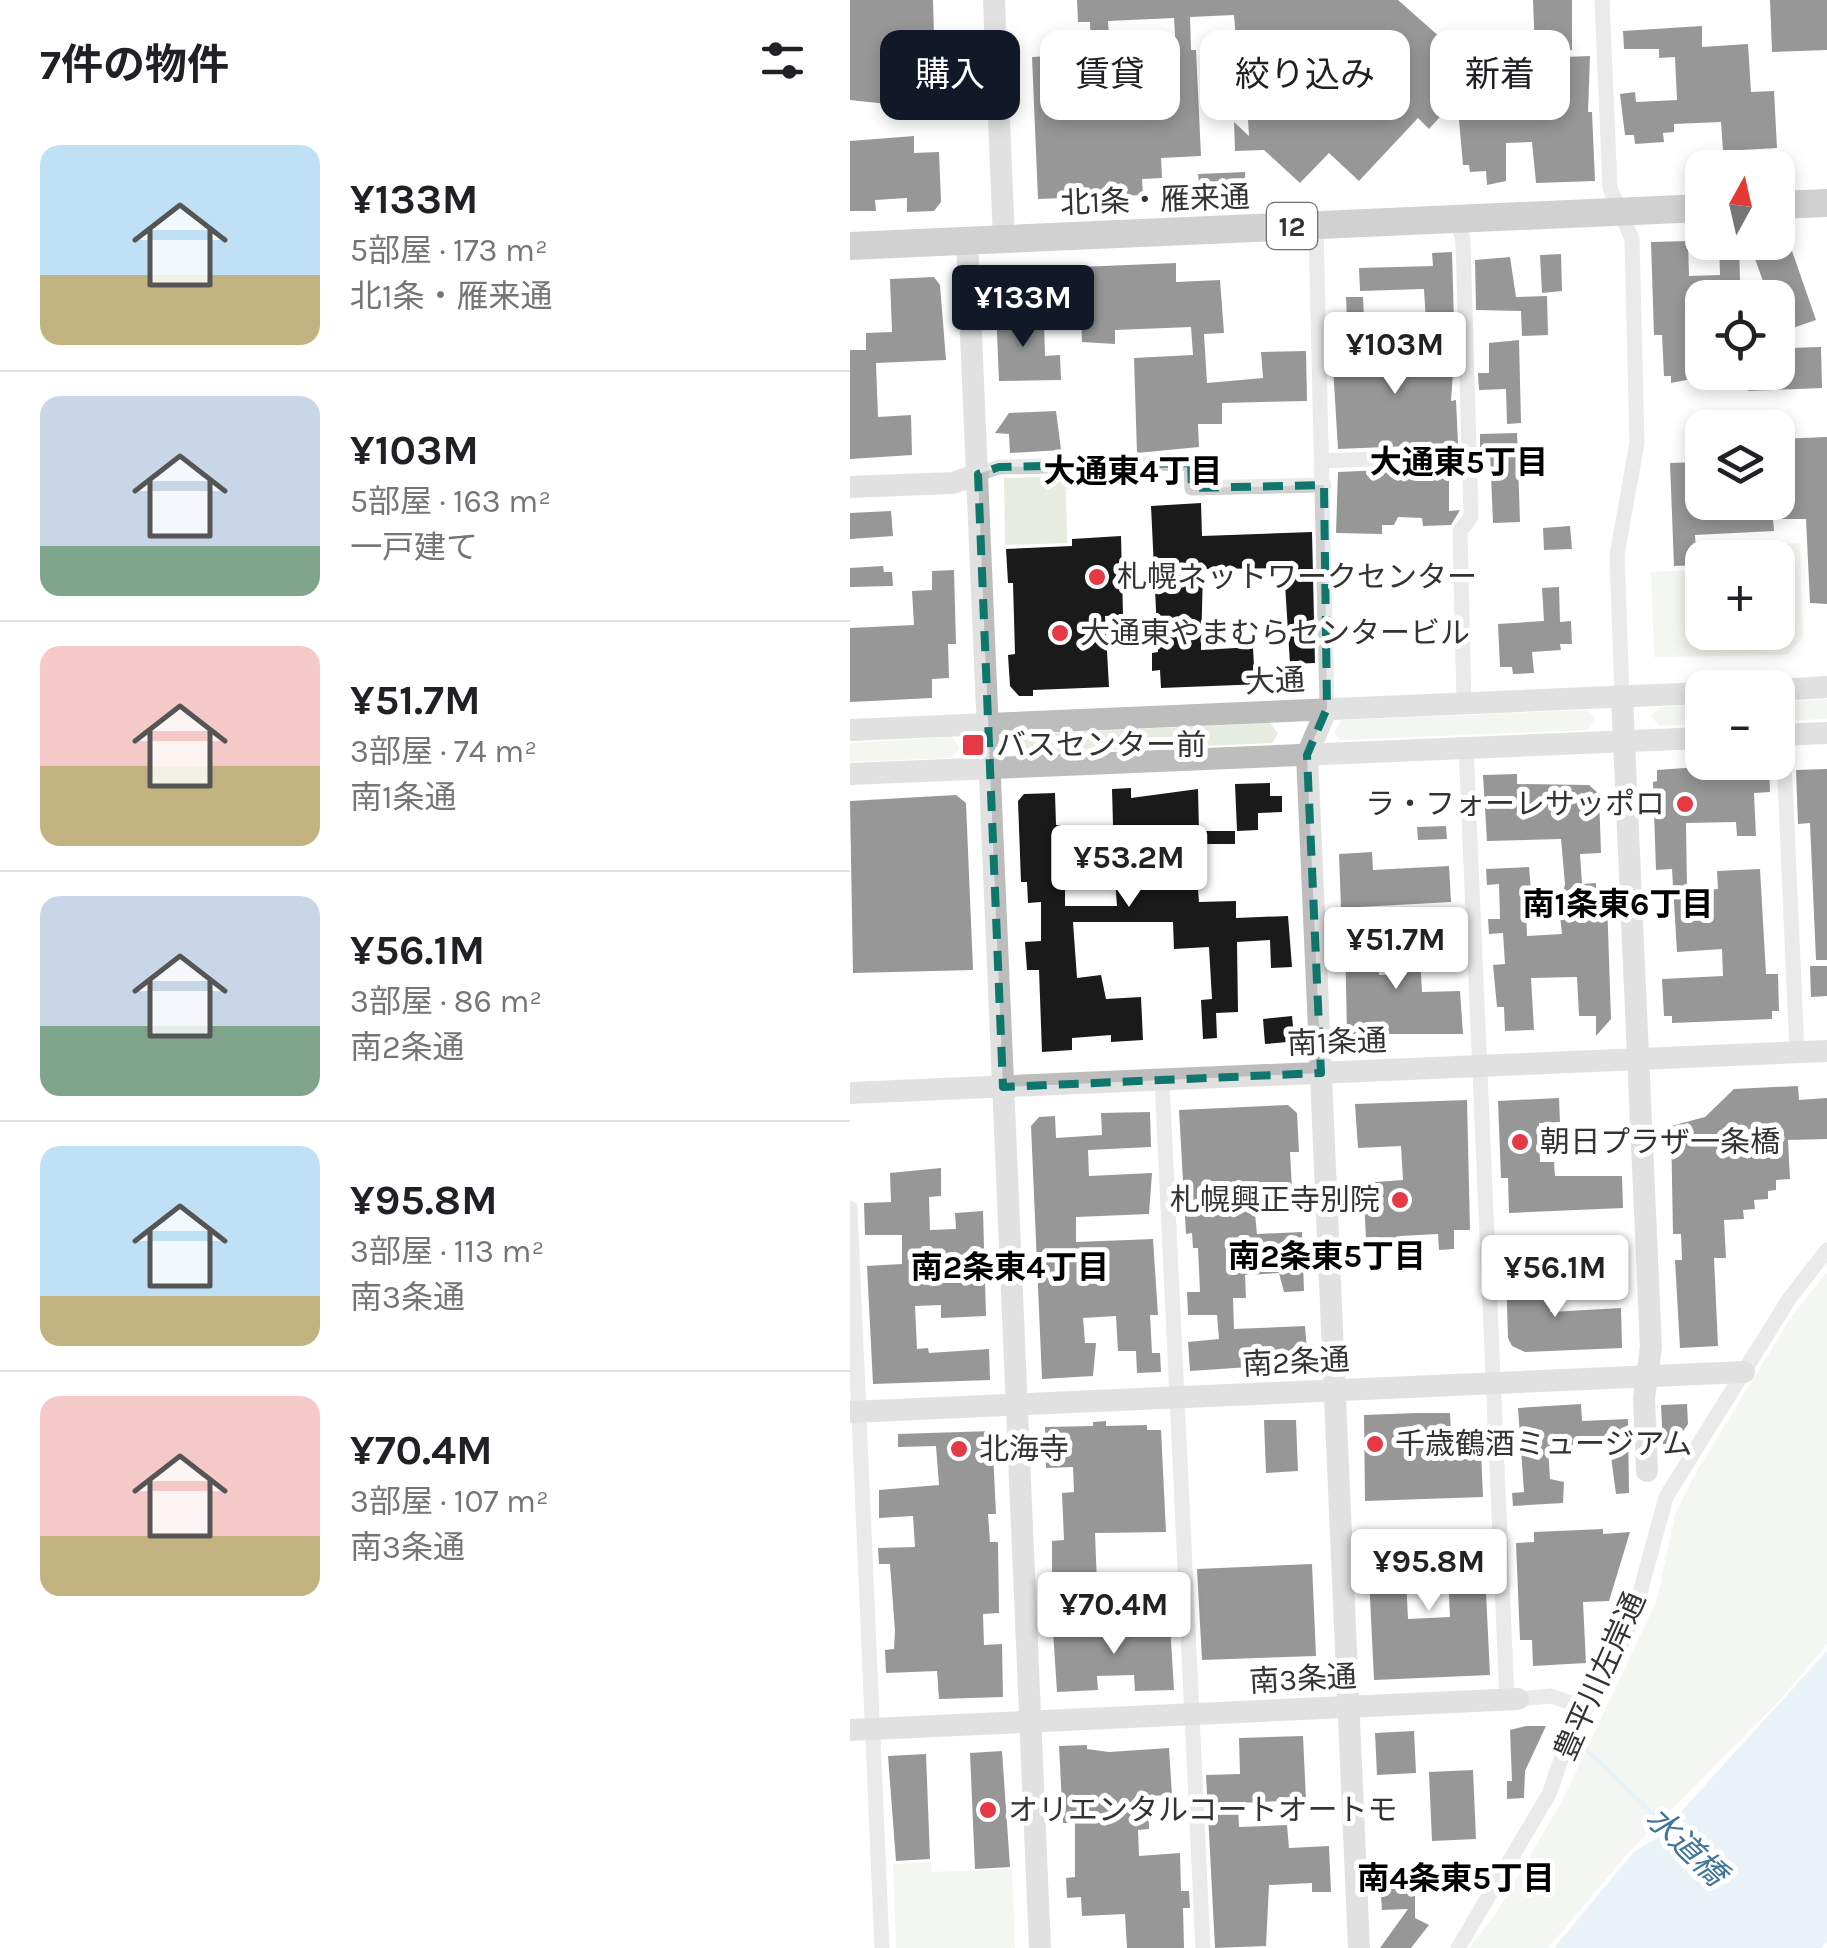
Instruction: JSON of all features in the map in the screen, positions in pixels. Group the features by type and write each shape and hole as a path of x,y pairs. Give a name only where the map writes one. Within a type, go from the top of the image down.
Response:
{"highway":[{"path":"1795,204 1827,203"},
{"name":"北1条・雁来通","path":"850,246 1685,209"}],"street":[{"path":"994,0 1004,239"},
{"path":"1602,0 1610,188 1632,239 1636,442 1618,555 1651,1347 1647,1376 1647,1471"},
{"path":"1458,219 1471,517 1460,531 1464,703"},
{"path":"1316,226 1327,708 1308,754 1359,1948"},
{"path":"968,241 1040,1948"},
{"path":"1321,339 1466,334"},
{"path":"1324,461 1468,455"},
{"path":"850,488 952,483 999,467 1190,463 1192,488 1324,484"},
{"path":"1795,689 1827,688"},
{"name":"大通","path":"850,730 1685,694"},
{"path":"1795,734 1827,733"},
{"path":"850,774 1685,739"},
{"path":"1466,748 1492,1384 1512,1700 1551,1696 1586,1708"},
{"path":"1782,780 1797,1052"},
{"name":"南1条通","path":"850,1093 1827,1051"},
{"path":"1162,1080 1203,1948"},
{"path":"850,1208 861,1729 882,1948"},
{"name":"豊平川左岸通","path":"1458,1948 1550,1794 1571,1731 1604,1682 1634,1615 1666,1497 1788,1299 1827,1250"},
{"name":"南2条通","path":"854,1411 1744,1372"},
{"name":"南3条通","path":"861,1729 1512,1700"}],"highlighted area":[{"path":"1191,463 1192,488 1324,485 1327,708 1307,755 1321,1073 1003,1087 978,474 999,467"}],"shaded area":[{"path":"1117,475 1066,489 1067,543 1005,545 1004,478"},
{"path":"1795,543 1800,543 1803,637 1795,646"},
{"path":"1685,571 1685,650 1791,650 1787,655 1654,657 1651,572"},
{"path":"1827,699 1827,719 1795,720 1795,701"},
{"path":"1685,706 1685,725 1659,726 1651,716 1660,707"},
{"path":"1588,710 1595,718 1588,730 1340,740 1334,732 1342,720"},
{"path":"1270,723 1278,734 1272,743 1026,754 1016,747 1025,734"},
{"path":"952,737 961,749 950,758 850,762 850,743"},
{"path":"1827,1272 1827,1644 1780,1700 1628,1853 1548,1948 1469,1948 1495,1915 1562,1801 1657,1600 1675,1514 1698,1469 1792,1316"},
{"path":"931,1862 932,1872 1012,1869 1015,1948 896,1948 893,1864"}],"water":[{"path":"1827,1651 1827,1941 1822,1948 1554,1948 1634,1852 1657,1838"}],"building":[{"path":"850,0 933,0 934,30 880,30 880,103 850,100"},
{"path":"1077,0 1398,0 1432,30 1430,120 1437,120 1429,129 1418,118 1359,181 1329,153 1300,183 1264,150 1235,151 1234,122 1249,136 1248,120 1410,120 1410,30 1235,30 1234,15 1190,17 1191,50 1196,50 1201,156 1161,158 1162,178 1142,179 1143,195 1038,199 1032,57 1040,57 1040,120 1180,120 1180,30 1175,30 1174,18 1108,21 1109,30 1090,30 1090,22 1078,22"},
{"path":"1533,0 1572,0 1572,50 1570,30 1534,30"},
{"path":"1770,0 1827,0 1827,50 1772,52"},
{"path":"1702,26 1702,47 1748,44 1751,92 1774,91 1777,148 1723,150 1721,122 1674,124 1674,132 1663,133 1664,142 1635,144 1634,135 1625,135 1620,94 1635,92 1636,102 1677,100 1675,57 1659,58 1659,49 1624,49 1623,31"},
{"path":"1590,56 1588,112 1592,112 1595,181 1536,183 1532,142 1506,143 1506,181 1487,185 1486,171 1470,172 1469,165 1463,165 1459,120 1570,120 1570,57"},
{"path":"914,136 914,153 939,152 941,202 934,211 907,212 907,198 875,200 876,211 850,211 850,141"},
{"path":"1245,172 1246,190 1200,195 1198,174"},
{"path":"1685,241 1689,276 1720,275 1720,260 1739,260 1740,280 1685,280 1685,380 1671,383 1671,376 1664,376 1662,335 1654,335 1651,242"},
{"path":"1452,252 1454,322 1426,323 1424,289 1360,291 1359,268 1433,266 1432,253"},
{"path":"1561,254 1562,291 1542,293 1540,255"},
{"path":"1510,257 1516,297 1547,296 1548,335 1522,336 1521,311 1476,310 1475,260"},
{"path":"1795,259 1816,320 1795,327 1795,280 1763,280 1755,260"},
{"path":"1176,263 1176,282 1220,280 1224,333 1204,334 1207,383 1263,378 1261,352 1306,351 1307,401 1222,403 1222,424 1198,424 1199,447 1137,453 1134,358 1193,355 1191,327 1115,330 1115,344 1082,342 1079,267"},
{"path":"934,277 940,285 946,360 876,363 878,417 911,415 912,455 850,459 850,350 866,350 866,333 892,332 890,279"},
{"path":"1346,297 1363,297 1364,318 1347,319"},
{"path":"1019,308 1024,323 1044,322 1045,356 1060,355 1061,380 999,381 996,309"},
{"path":"1519,340 1521,423 1507,424 1506,389 1479,390 1478,373 1489,373 1489,343"},
{"path":"1455,345 1451,401 1456,400 1458,444 1338,449 1332,350"},
{"path":"1821,347 1822,388 1795,389 1795,348"},
{"path":"1056,411 1061,450 1010,453 1009,434 995,433 1009,413"},
{"path":"1517,433 1520,522 1493,523 1490,452 1480,448 1480,434"},
{"path":"1827,437 1827,604 1810,603 1806,519 1795,519 1795,438"},
{"path":"1670,463 1685,463 1685,520 1773,520 1774,531 1695,535 1695,540 1685,540 1685,566 1674,566"},
{"path":"1449,467 1449,511 1460,510 1451,525 1423,526 1422,518 1398,517 1394,525 1382,525 1382,534 1336,533 1338,472"},
{"path":"1201,503 1202,536 1312,532 1315,663 1290,664 1284,568 1203,569 1201,650 1253,647 1254,667 1262,667 1263,684 1161,688 1160,670 1152,671 1152,653 1158,652 1151,506"},
{"path":"891,511 893,536 850,539 850,513"},
{"path":"1570,526 1572,549 1544,550 1543,528"},
{"path":"1121,536 1123,615 1105,616 1109,687 1033,690 1033,696 1019,696 1010,686 1008,655 1015,654 1013,583 1008,583 1006,549 1072,546 1072,539"},
{"path":"883,566 884,572 892,572 893,586 850,587 850,568"},
{"path":"954,570 956,644 948,644 949,678 932,679 932,698 850,702 850,628 914,625 912,591 932,590 932,571"},
{"path":"1559,587 1560,622 1571,621 1572,644 1560,644 1561,650 1532,652 1534,673 1513,674 1512,667 1500,667 1498,624 1544,621 1542,588"},
{"path":"1685,768 1685,780 1770,780 1770,792 1754,793 1756,836 1737,836 1736,822 1686,823 1687,891 1718,889 1717,871 1760,869 1766,974 1778,974 1779,1011 1772,1011 1772,1019 1672,1023 1672,1016 1664,1016 1662,979 1723,976 1722,949 1677,952 1672,869 1656,870 1653,782 1657,781 1657,770"},
{"path":"1827,769 1827,960 1816,960 1810,823 1798,824 1796,770"},
{"path":"1517,774 1517,784 1589,785 1599,794 1601,853 1580,854 1582,884 1596,883 1597,900 1607,900 1611,1019 1596,1036 1596,1016 1579,1016 1577,977 1531,978 1534,1030 1505,1031 1504,1007 1497,1007 1493,965 1505,964 1503,933 1489,934 1488,919 1500,919 1499,884 1487,885 1486,869 1529,867 1531,890 1564,889 1565,884 1561,839 1487,841 1483,775","holes":["1559,906 1562,934 1527,936 1526,908"]},
{"path":"1270,783 1270,796 1282,796 1282,812 1258,813 1258,830 1237,831 1235,784"},
{"path":"1131,788 1131,798 1198,789 1199,831 1235,831 1235,844 1200,844 1200,850 1195,850 1199,902 1236,901 1236,918 1288,916 1292,967 1271,968 1270,940 1237,942 1238,1012 1216,1013 1217,1038 1203,1039 1201,1000 1212,999 1209,947 1174,949 1173,922 1073,922 1077,978 1101,975 1106,999 1141,997 1143,1040 1111,1042 1111,1035 1072,1038 1072,1050 1042,1052 1039,970 1027,970 1025,942 1041,941 1041,902 1028,903 1027,882 1021,882 1018,801 1024,794 1055,793 1056,825 1071,825 1073,863 1114,861 1112,789","holes":["1115,878 1117,906 1065,906 1065,880"]},
{"path":"956,795 966,803 973,970 853,973 850,801"},
{"path":"1446,826 1447,839 1418,840 1417,827"},
{"path":"1372,852 1373,870 1449,866 1451,902 1341,908 1339,854"},
{"path":"1434,933 1435,956 1420,956 1422,992 1460,991 1463,1034 1347,1034 1345,936 1377,934 1379,975 1404,974 1403,935"},
{"path":"1810,966 1827,966 1827,996 1811,997"},
{"path":"1292,1016 1294,1037 1288,1042 1265,1044 1263,1019"},
{"path":"1798,1086 1799,1100 1827,1098 1827,1139 1788,1140 1790,1179 1776,1180 1776,1190 1768,1191 1768,1199 1754,1200 1755,1209 1743,1210 1744,1219 1724,1220 1726,1258 1714,1258 1718,1346 1680,1348 1675,1260 1682,1260 1681,1234 1673,1234 1671,1126 1705,1117 1734,1089"},
{"name":"朝日プラザ一条橋","path":"1559,1098 1560,1122 1539,1123 1540,1162 1554,1162 1555,1176 1622,1176 1623,1208 1509,1213 1508,1178 1501,1178 1498,1101"},
{"path":"1467,1100 1470,1230 1454,1230 1454,1249 1439,1250 1438,1234 1400,1236 1401,1243 1379,1244 1378,1237 1366,1238 1363,1183 1403,1180 1401,1146 1358,1148 1355,1104"},
{"path":"1288,1105 1297,1113 1299,1152 1290,1152 1292,1190 1299,1190 1300,1203 1254,1204 1257,1234 1302,1232 1304,1291 1284,1292 1279,1273 1245,1275 1246,1298 1233,1298 1234,1329 1305,1326 1308,1363 1190,1371 1188,1342 1219,1339 1217,1315 1188,1315 1187,1292 1200,1292 1198,1248 1193,1248 1192,1233 1186,1234 1179,1110"},
{"path":"1150,1112 1151,1147 1088,1150 1089,1176 1152,1173 1149,1214 1076,1217 1076,1242 1153,1239 1158,1315 1150,1315 1152,1353 1160,1353 1161,1372 1137,1373 1136,1351 1118,1351 1116,1316 1083,1318 1085,1343 1096,1343 1093,1376 1042,1379 1031,1126 1039,1117 1055,1116 1056,1138 1102,1135 1101,1113"},
{"path":"941,1168 941,1196 929,1197 930,1230 956,1229 955,1213 983,1211 986,1316 941,1318 941,1305 915,1306 917,1349 928,1348 929,1353 989,1349 990,1380 873,1384 867,1266 902,1264 902,1235 865,1235 864,1203 891,1202 890,1173"},
{"path":"1548,1271 1550,1312 1621,1308 1622,1348 1525,1352 1512,1346 1508,1338 1506,1273"},
{"path":"1581,1404 1582,1421 1628,1419 1629,1493 1616,1494 1609,1442 1578,1444 1548,1448 1550,1479 1564,1482 1563,1503 1513,1506 1512,1493 1524,1492 1518,1408"},
{"path":"1687,1404 1688,1424 1674,1444 1663,1444 1661,1405"},
{"path":"1450,1413 1452,1453 1481,1452 1483,1497 1365,1501 1364,1415"},
{"path":"1264,1420 1296,1420 1298,1471 1266,1473"},
{"path":"1106,1421 1106,1426 1147,1425 1147,1430 1161,1430 1166,1532 1095,1533 1097,1584 1158,1581 1159,1595 1119,1597 1119,1602 1052,1604 1052,1541 1064,1540 1062,1493 1074,1492 1073,1467 1046,1468 1045,1427 1093,1426 1093,1422"},
{"path":"992,1431 996,1514 988,1514 990,1542 998,1542 999,1613 983,1614 984,1645 1002,1644 1003,1697 939,1699 937,1671 886,1673 885,1650 894,1649 895,1631 890,1564 879,1564 878,1548 915,1547 913,1516 879,1518 879,1490 939,1485 936,1446 898,1447 898,1434"},
{"path":"1603,1529 1603,1534 1630,1532 1609,1601 1583,1602 1586,1663 1533,1666 1532,1640 1520,1640 1516,1543 1534,1542 1534,1532"},
{"path":"1483,1531 1490,1675 1374,1680 1367,1536 1404,1535 1408,1619 1450,1617 1446,1532"},
{"path":"1312,1564 1316,1656 1202,1660 1197,1569"},
{"path":"1170,1625 1174,1690 1135,1691 1134,1675 1097,1676 1098,1690 1057,1692 1053,1631"},
{"path":"1546,1726 1525,1771 1524,1798 1507,1799 1507,1781 1512,1781 1510,1730"},
{"path":"1414,1731 1416,1773 1377,1775 1375,1733"},
{"path":"1303,1736 1306,1800 1238,1803 1239,1827 1287,1825 1289,1848 1329,1846 1331,1892 1312,1892 1312,1883 1269,1885 1266,1946 1215,1948 1206,1775 1240,1774 1239,1738"},
{"path":"1087,1745 1087,1749 1109,1752 1169,1748 1172,1795 1148,1796 1149,1829 1138,1830 1139,1856 1180,1853 1181,1891 1189,1891 1190,1908 1183,1908 1184,1948 1127,1948 1125,1914 1082,1916 1081,1897 1067,1898 1066,1878 1075,1877 1075,1823 1063,1823 1059,1746"},
{"name":"オリエンタルコートオートモ","path":"1002,1751 1010,1867 975,1869 970,1753"},
{"path":"926,1754 930,1859 896,1861 888,1756"},
{"path":"1473,1770 1476,1839 1432,1841 1429,1772"},
{"path":"1407,1880 1415,1896 1415,1918 1429,1925 1411,1948 1380,1948 1408,1909 1382,1910 1380,1881"}],"waterway":[{"name":"水道橋","path":"1579,1743 1671,1831"}],"place":[{"name":"札幌ネットワークセンター","path":"1097,577"},
{"name":"大通東やまむらセンタービル","path":"1060,633"},
{"name":"バスセンター前","path":"973,745"},
{"name":"ラ・フォーレサッポロ","path":"1685,804"},
{"name":"朝日プラザ一条橋","path":"1520,1142"},
{"name":"札幌興正寺別院","path":"1400,1200"},
{"name":"千歳鶴酒ミュージアム","path":"1375,1444"},
{"name":"北海寺","path":"959,1449"},
{"name":"オリエンタルコートオートモ","path":"988,1810"}],"district":[{"name":"大通東5丁目","path":"1459,462"},
{"name":"大通東4丁目","path":"1133,471"},
{"name":"南1条東6丁目","path":"1618,904"},
{"name":"南2条東5丁目","path":"1327,1256"},
{"name":"南2条東4丁目","path":"1010,1267"},
{"name":"南4条東5丁目","path":"1456,1878"}]}
